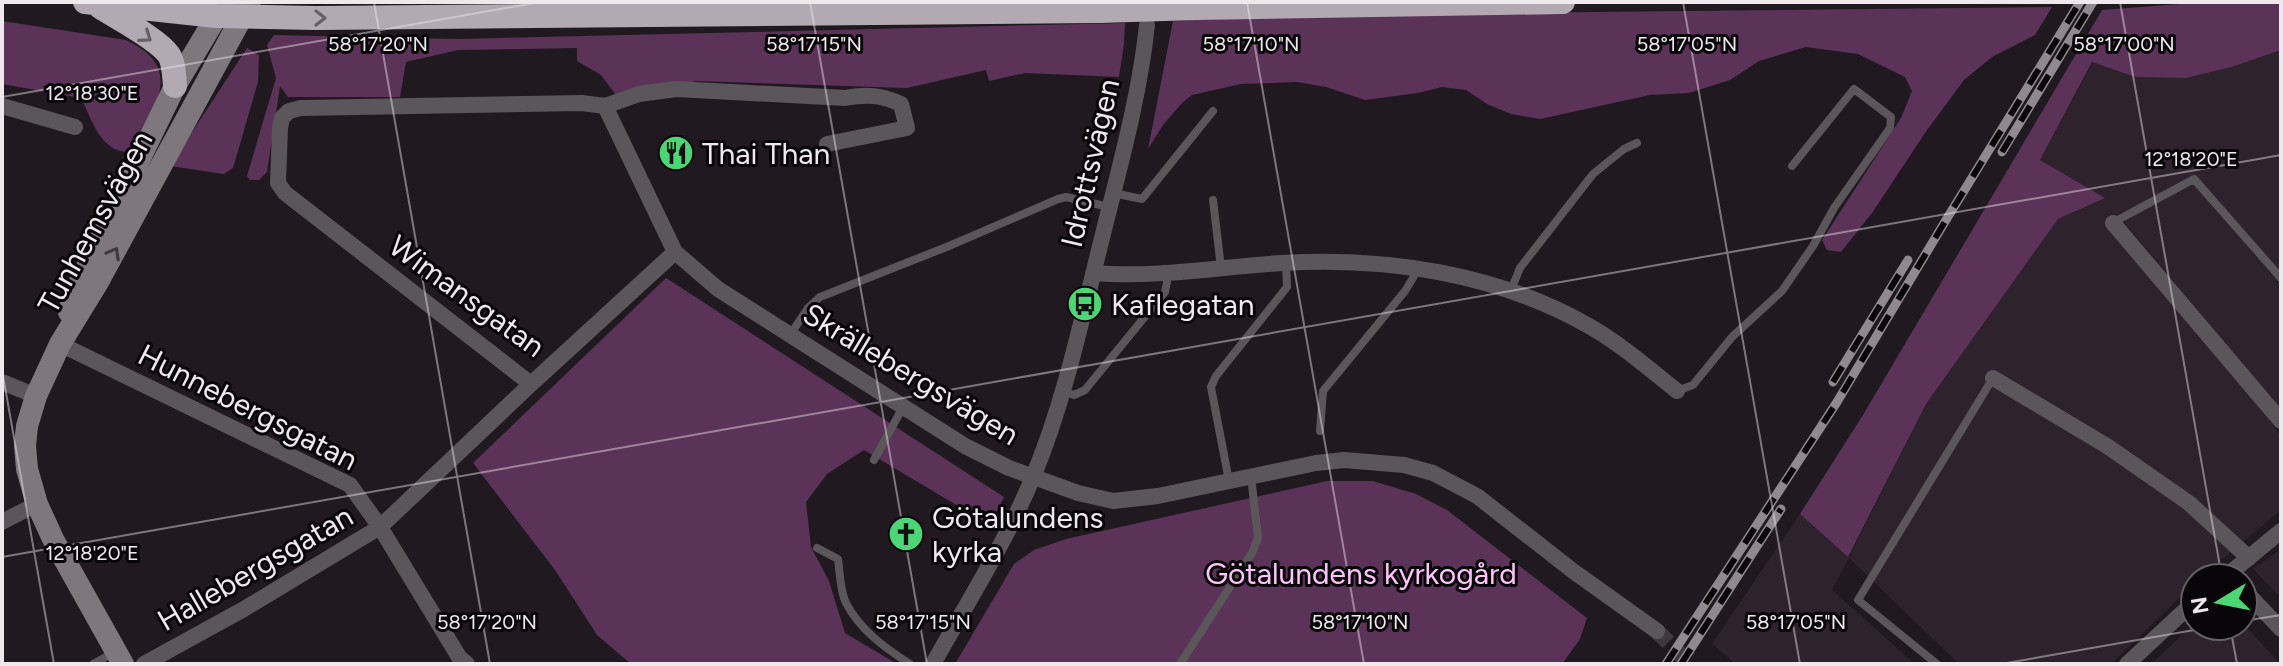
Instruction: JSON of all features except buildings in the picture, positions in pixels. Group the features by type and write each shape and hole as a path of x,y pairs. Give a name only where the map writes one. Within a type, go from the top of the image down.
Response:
{"highway":[{"path":"90,3 348,18 1099,11 1563,2"},
{"path":"90,3 146,36 169,54 175,86"}],"street":[{"name":"Tunhemsvägen","path":"60,344 74,294 175,86 233,9"},
{"name":"Tunhemsvägen","path":"119,658 37,504 30,484 25,446 27,426 36,396 60,344 88,300 233,9"},
{"name":"Idrottsvägen","path":"933,664 1011,526 1034,476 1063,391 1111,200 1143,58 1147,25"},
{"path":"605,106 639,94 676,89 845,98 870,94 901,104 907,128 827,144"},
{"name":"Wimansgatan","path":"605,106 582,103 301,108 289,111 282,118 278,183 285,193 531,384 675,252"},
{"path":"2,106 75,127"},
{"name":"Skrällebergsvägen","path":"605,106 675,252 718,289 985,457 1078,493 1113,501 1158,496 1344,460 1393,464 1433,473 1477,496 1657,631"},
{"path":"2113,223 2281,421"},
{"path":"1093,273 1148,275 1341,261 1419,268 1510,291 1586,325 1629,352 1677,391"},
{"name":"Hunnebergsgatan","path":"60,344 350,485 380,527 458,662"},
{"path":"1993,378 2107,446 2189,503 2249,558"},
{"path":"2,382 36,396"},
{"name":"Hallebergsgatan","path":"144,664 244,609 380,527 531,384"},
{"path":"2,522 37,504"},
{"path":"2245,562 2281,531"},
{"path":"2259,606 2281,629"},
{"path":"2127,664 2179,616"}],"lane":[{"path":"1677,391 1693,385 1732,337 1782,291 1834,208 1890,128 1891,117 1854,89 1792,166"},
{"path":"790,335 808,308 820,297 1058,199 1142,199 1213,111"},
{"path":"1510,291 1520,268 1593,174 1624,149 1637,143"},
{"path":"2113,223 2194,179 2281,278"},
{"path":"1213,200 1221,269"},
{"path":"1230,482 1211,387 1216,376 1287,287 1286,263"},
{"path":"1320,431 1323,391 1405,291 1419,268"},
{"path":"1063,391 1074,395 1085,390 1165,292 1167,273"},
{"path":"1937,664 1858,600 1993,378"},
{"path":"874,460 903,407"},
{"path":"1180,664 1252,553 1258,538 1251,476"},
{"path":"817,548 838,559 845,601 865,629 888,650 910,664"},
{"path":"93,664 119,658"}],"shaded area":[{"path":"2281,50 2281,410 2118,215 2281,436 2281,510 2219,562 2179,562 2179,598 2111,664 1959,664 1849,558 1832,590 1915,664 1736,664 1712,644 1800,514 1849,557 1926,404 2058,219 2104,198 2040,160 2093,62 2135,77 2186,78 2232,67"},
{"path":"2281,549 2281,598 2259,575 2259,565"},
{"path":"2179,638 2179,642 2259,641 2281,664 2151,664"}],"green space":[{"path":"2281,3 2281,50 2232,67 2186,78 2135,77 2092,62 2040,160 2105,198 2058,219 1926,404 1848,557 1800,514 1863,415 2102,10 2180,4"},
{"path":"2052,7 2035,35 1992,57 1964,80 1872,213 1841,252 1827,250 1822,240 1901,118 1912,91 1905,77 1858,54 1806,47 1759,61 1730,80 1689,93 1650,95 1540,119 1511,114 1487,104 1466,90 1442,87 1365,100 1326,87 1297,82 1241,84 1192,95 1163,125 1148,149 1173,21 1318,15"},
{"path":"2,21 126,40 149,55 160,73 161,83 155,105 130,152 120,151 105,141 81,98 2,84"},
{"path":"1125,23 1119,77 1025,73 989,81 986,70 907,88 697,81 616,95 601,75 577,61 577,48 458,50 406,62 400,97 288,97 280,86 267,172 259,180 250,180 247,176 276,78 267,45 274,35 459,39"},
{"path":"247,48 259,55 258,82 233,168 224,174 170,166"},
{"path":"666,278 1004,497 990,525 864,450 827,474 806,502 811,547 829,581 845,633 897,664 631,664 597,635 555,570 473,463"},
{"name":"Götalundens kyrkogård","path":"1327,481 1373,481 1416,494 1447,510 1587,618 1580,639 1562,664 955,664 1014,564 1034,550 1066,539"}],"tunnel":[{"path":"1657,631 1690,664"}],"railway":[{"path":"1666,664 1837,402 2080,2"},
{"path":"2002,152 2093,2"},
{"path":"1833,382 1908,260"},
{"path":"1681,664 1781,509"}],"place":[{"name":"Thai Than","path":"676,153"},
{"name":"Kaflegatan","path":"1085,304"},
{"name":"Götalundens kyrka","path":"906,534"}]}
